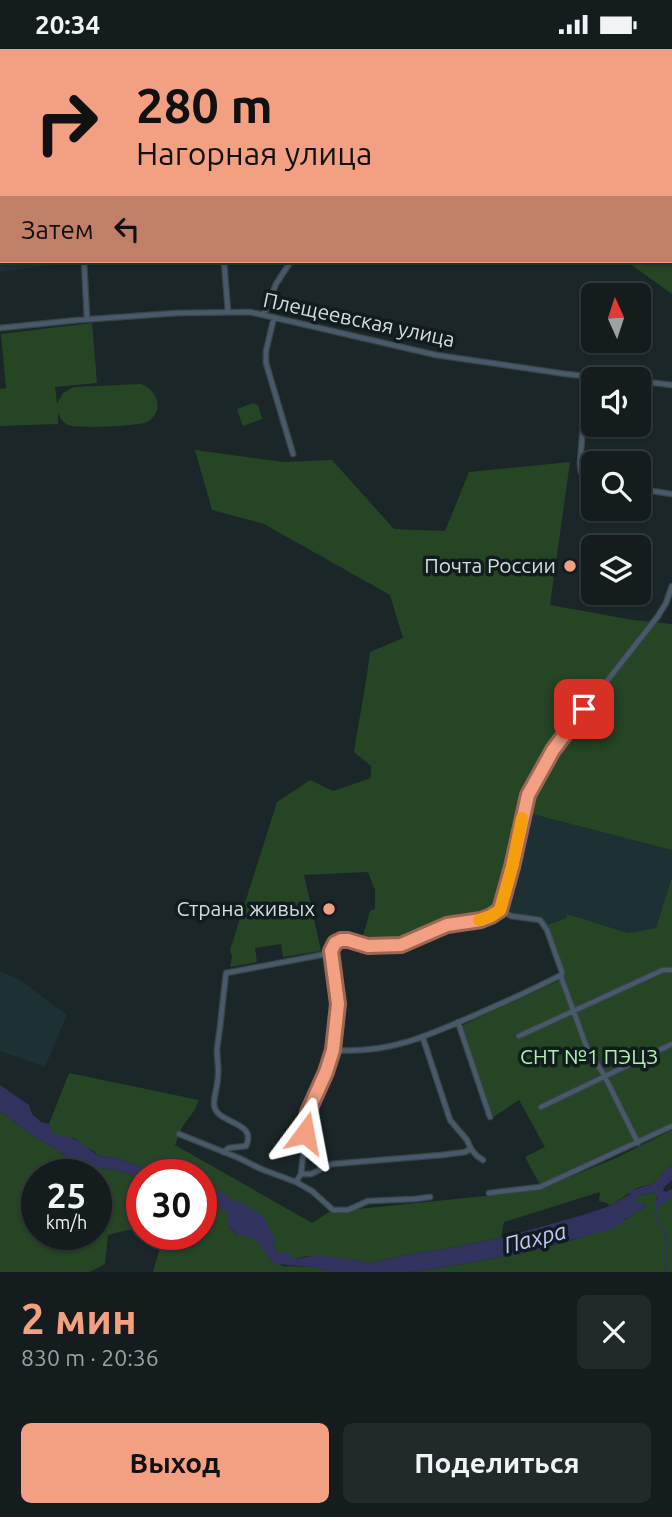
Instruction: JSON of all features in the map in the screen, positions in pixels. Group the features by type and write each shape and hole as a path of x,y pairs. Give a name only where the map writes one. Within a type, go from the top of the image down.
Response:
{"street":[{"path":"84,263 87,319"},
{"path":"224,263 228,312"},
{"path":"264,314 276,284 290,263"},
{"name":"Плещеевская улица","path":"0,328 178,313 250,312 428,353 581,375"},
{"path":"274,317 266,363 293,454"},
{"path":"651,382 672,385"},
{"path":"581,472 582,437"},
{"path":"651,491 672,494"},
{"path":"296,1182 301,1174 308,1112 333,1050 338,1004 331,951 335,943 348,940 368,946 401,945 447,925 481,920 500,910 525,806 533,784 553,750 658,616 672,586"},
{"path":"500,910 510,916 540,920 547,930 587,1048 604,1075 638,1143"},
{"path":"223,1152 229,1148 246,1146 248,1143 245,1130 218,1114 214,1103 219,1075 217,1045 226,973 331,951"},
{"path":"519,1036 663,970 672,970"},
{"path":"333,1050 378,1049 423,1038 561,975"},
{"path":"458,1023 490,1117"},
{"path":"423,1038 450,1120 471,1149 483,1160"},
{"path":"541,1107 672,1044"},
{"path":"489,1193 540,1187 672,1126"},
{"path":"179,1134 296,1182 312,1191 333,1210 348,1210 368,1201 430,1197"},
{"path":"301,1174 311,1174 332,1164 465,1152 471,1149"}],"shaded area":[{"path":"0,263 68,263 0,272"},
{"path":"532,814 672,850 672,877 656,928 628,933 567,914 566,918 547,925 541,919 507,916"},
{"path":"0,971 20,980 67,1015 45,1067 0,1051"}],"green space":[{"path":"629,263 672,263 672,294"},
{"path":"92,323 97,383 55,387 57,404 63,393 74,387 141,384 152,391 157,401 153,418 132,425 83,427 66,424 58,413 58,424 0,426 0,389 6,388 1,334"},
{"path":"253,403 258,405 262,419 243,426 237,409"},
{"path":"195,450 284,462 332,460 394,529 445,531 469,472 570,462 550,605 672,624 672,850 532,814 507,916 490,913 456,920 400,943 363,936 370,911 375,909 375,890 368,872 304,875 321,951 283,957 281,944 255,948 257,962 230,967 230,950 277,802 310,780 333,791 371,778 371,766 354,752 370,652 403,638 390,595 264,524 212,510"},
{"name":"СНТ №1 ПЭЦЗ","path":"672,877 672,1124 540,1185 525,1157 545,1147 519,1100 492,1118 461,1026 562,979 565,975 547,925 566,918 567,914 628,933 656,928"},
{"path":"69,1073 199,1100 182,1127 175,1145 200,1159 126,1159 126,1161 98,1156 74,1138 60,1137 51,1131 49,1124"},
{"path":"0,1111 69,1159 21,1159 21,1250 106,1250 105,1264 90,1272 0,1272"},
{"path":"672,1130 672,1164 654,1183 637,1188 610,1206 599,1201 600,1192 504,1222 501,1238 368,1263 307,1256 294,1259 277,1253 273,1243 228,1200 217,1195 217,1169 312,1223 329,1212 495,1195 548,1186 616,1158"},
{"path":"112,1169 126,1173 126,1230 112,1234"},
{"path":"655,1192 656,1201 665,1202 672,1198 672,1272 409,1272 523,1253 589,1235 630,1217 646,1206 634,1202 638,1196"},
{"path":"217,1206 228,1211 228,1226 235,1234 250,1236 258,1241 271,1261 283,1266 315,1267 332,1272 153,1272 159,1250 217,1250"}],"water":[{"path":"0,1085 29,1105 32,1114 41,1122 49,1124 57,1135 76,1140 98,1156 126,1161 126,1173 112,1169 112,1159 69,1159 0,1111"},
{"name":"Пахра","path":"672,1164 672,1180 663,1190 666,1192 672,1189 672,1198 658,1206 655,1205 655,1192 638,1196 635,1202 646,1206 608,1230 523,1253 409,1272 332,1272 315,1267 274,1264 255,1240 236,1234 228,1226 227,1211 217,1206 217,1192 223,1191 228,1200 239,1201 264,1217 275,1239 273,1243 277,1253 287,1252 294,1259 318,1255 368,1263 501,1238 610,1206 630,1194 630,1189 654,1183"}],"waterway":[{"path":"657,1203 655,1216 664,1231 667,1243 665,1272"}],"slow traffic":[{"path":"479,920 500,910 522,818"}],"place":[{"name":"Почта России","path":"570,566"},
{"name":"Страна живых","path":"329,909"}],"route":[{"path":"305,1133 308,1112 333,1050 338,1015 331,951 335,943 348,940 368,946 401,945 447,925 481,920 500,910 528,795 553,750 584,709"}]}
